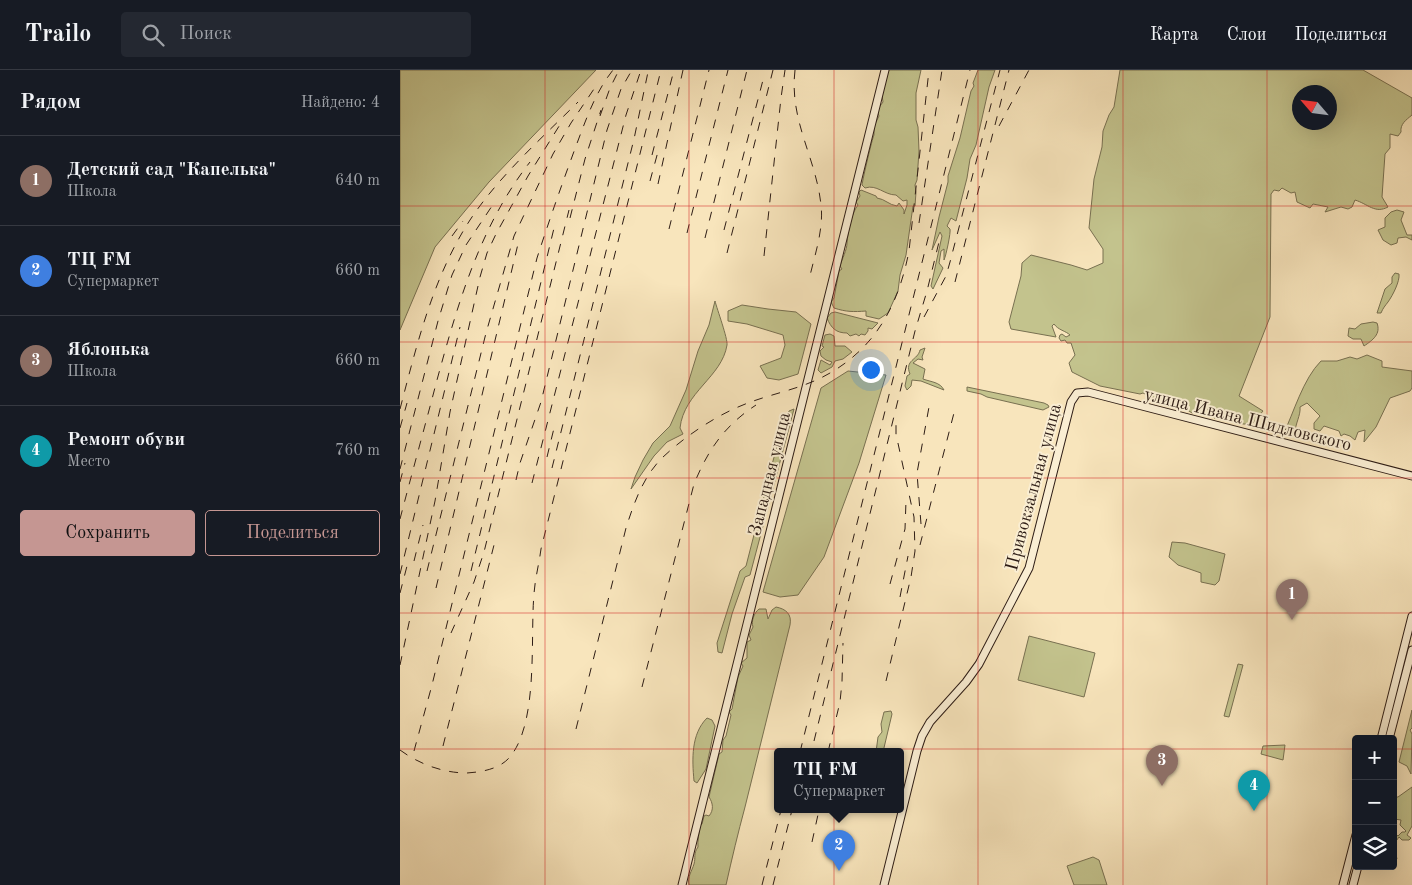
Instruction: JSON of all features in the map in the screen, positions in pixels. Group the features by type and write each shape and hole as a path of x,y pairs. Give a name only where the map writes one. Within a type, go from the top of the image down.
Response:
{"street":[{"name":"Западная улица","path":"682,885 885,70"},
{"name":"улица Ивана Шидловского","path":"1078,393 1088,392 1412,476"},
{"name":"Привокзальная улица","path":"904,804 922,736 930,722 966,682 979,664 1029,568 1071,402 1078,393"},
{"path":"1382,735 1412,616"},
{"path":"1391,735 1412,650"},
{"name":"Привокзальная улица","path":"884,885 902,813"},
{"path":"1343,885 1352,850"},
{"path":"1353,885 1357,870"}],"green space":[{"path":"400,70 596,70 489,182 435,247 400,330"},
{"path":"888,70 921,70 916,93 919,151 915,185 915,206 913,206 906,255 900,275 898,291 888,313 879,319 866,316 866,311 834,308 831,302 834,298 839,271 842,269 840,266 846,249 849,228 858,205 856,202 860,196 859,192 861,190 897,206 899,203 904,210 904,214 907,205 907,200 903,201 896,195 873,187 865,188 862,185 874,135 874,126 879,116 877,110 883,102 882,95"},
{"path":"978,70 995,70 989,87 976,145 970,159 956,221 951,218 947,226 950,231 947,249 944,260 944,249 941,251 939,263 943,268 933,289 931,286 942,236 940,232 932,250 948,176"},
{"path":"1120,70 1363,70 1412,98 1412,115 1402,124 1401,132 1398,136 1390,134 1390,148 1385,154 1382,197 1388,207 1375,209 1355,200 1352,207 1348,209 1341,207 1325,212 1328,207 1313,204 1310,208 1297,202 1295,192 1291,193 1282,188 1279,191 1274,190 1271,194 1270,317 1239,396 1263,411 1252,424 1243,424 1231,419 1214,418 1207,408 1192,413 1180,405 1171,407 1162,400 1157,403 1154,398 1143,393 1100,386 1072,372 1069,363 1075,355 1071,343 1067,343 1065,340 1061,341 1059,338 1062,334 1066,337 1070,335 1054,324 1052,326 1056,337 1011,329 1009,322 1021,276 1022,263 1031,255 1087,270 1103,263 1103,249 1089,228 1094,179 1102,147 1103,131 1114,107"},
{"path":"1397,210 1404,212 1401,220 1407,235 1412,235 1412,240 1406,237 1398,238 1397,243 1391,245 1383,240 1378,230 1385,227 1385,218 1391,212"},
{"path":"1395,273 1399,274 1396,288 1381,313 1377,313 1385,289 1392,283 1392,277"},
{"path":"715,301 727,342 724,356 711,376 688,404 680,428 683,434 667,442 654,456 631,489 643,460 653,443 670,426 686,390 698,351 709,325"},
{"path":"742,305 796,312 811,324 798,374 779,380 767,378 760,366 781,358 785,345 783,335 747,324 728,321 728,311"},
{"path":"835,312 878,323 872,329 868,328 865,335 861,334 859,336 856,334 850,336 847,333 837,331 830,325 827,318 831,313"},
{"path":"1377,323 1377,334 1364,346 1361,339 1353,339 1348,336 1349,328 1355,329 1361,324"},
{"path":"830,334 834,336 835,346 845,346 852,352 843,359 835,361 832,367 821,373 818,370 821,360 830,365 832,362 821,356 820,351 824,347 822,346 825,335"},
{"path":"925,348 923,360 918,359 913,363 925,369 923,379 938,384 944,390 921,381 912,380 911,386 907,390 905,386 907,376 910,374 910,363 920,350"},
{"path":"1367,355 1382,361 1382,367 1412,371 1412,388 1410,391 1390,398 1376,427 1364,442 1365,430 1358,432 1355,440 1344,434 1341,436 1339,431 1324,426 1320,431 1314,429 1314,423 1320,416 1307,403 1300,407 1295,433 1283,435 1304,386 1321,361 1337,361 1350,357 1357,359"},
{"path":"848,371 886,375 859,463 824,557 798,595 780,597 763,592 821,388"},
{"path":"967,387 1044,403 1049,407 1043,410 987,397 967,391"},
{"path":"794,409 750,575 745,577 732,614 722,653 718,652 717,643 740,571 746,566 782,426 789,411"},
{"path":"1172,542 1185,543 1225,554 1219,581 1215,585 1201,582 1201,573 1178,565 1169,557"},
{"path":"776,607 788,613 790,625 726,885 689,885 689,877 698,847 699,826 702,824 704,816 711,814 712,804 709,797 719,754 722,752 723,740 726,736 731,715 729,712 732,709 738,677 743,666 741,663 747,658 747,642 751,640 749,635 753,627 753,617 759,609 766,609 768,619 772,610"},
{"path":"1029,636 1095,653 1084,697 1018,680"},
{"path":"1238,664 1243,665 1229,717 1224,716"},
{"path":"1412,710 1412,728 1410,730 1412,734 1411,774 1407,766 1399,762"},
{"path":"891,711 892,714 884,748 877,748 878,737 882,732 881,724 884,712"},
{"path":"707,718 712,720 715,726 706,769 697,783 694,781 693,764 695,739"},
{"path":"1285,745 1283,760 1261,754 1263,746"},
{"path":"1412,787 1412,826 1407,835 1411,838 1409,840 1402,840 1399,837 1397,840 1397,835 1406,831 1400,825 1401,820 1397,819 1398,797"},
{"path":"1093,857 1099,860 1107,885 1074,885 1067,866"}],"railway":[{"path":"414,751 537,258 586,120 598,94 613,70"},
{"path":"600,116 619,70"},
{"path":"516,480 541,402 607,130 621,89 632,70"},
{"path":"532,483 626,115 641,70"},
{"path":"400,750 415,760 432,767 458,773 467,773 484,771 500,765 509,758 519,743 529,703 534,594 541,549 661,70"},
{"path":"652,155 674,70"},
{"path":"658,184 683,70"},
{"path":"669,229 709,70"},
{"path":"687,233 728,70"},
{"path":"705,238 747,70"},
{"path":"727,253 773,70"},
{"path":"764,256 785,70"},
{"path":"795,70 796,106 814,171 822,214 820,234 809,280"},
{"path":"576,729 626,528 632,509 649,473 662,458 681,442 702,426 725,413 748,403 810,383 846,362 861,350 873,336 892,305 905,270 909,251 929,70"},
{"path":"919,223 942,70"},
{"path":"801,748 970,70"},
{"path":"924,317 946,276 1000,70"},
{"path":"955,282 1009,70"},
{"path":"999,126 1029,70"},
{"path":"552,468 634,139 648,72"},
{"path":"724,230 763,80"},
{"path":"427,571 486,333 514,236 553,154 596,86"},
{"path":"400,409 413,360 436,288 457,242 470,220 494,188 521,158 578,102"},
{"path":"570,218 585,159 601,110"},
{"path":"400,665 435,501 450,412 487,253 528,176 561,123"},
{"path":"650,181 659,148"},
{"path":"400,519 462,294 497,212 530,162"},
{"path":"400,469 438,321 452,275 466,245 494,203"},
{"path":"451,633 474,582 484,552 569,210"},
{"path":"452,236 463,221"},
{"path":"471,571 555,224"},
{"path":"814,741 915,331 939,242"},
{"path":"436,588 518,244"},
{"path":"400,574 460,327"},
{"path":"400,428 407,403"},
{"path":"642,687 694,484 705,460 718,440 735,421 756,405"},
{"path":"921,524 917,473 929,407"},
{"path":"920,545 955,409"},
{"path":"547,457 555,424"},
{"path":"886,681 911,577 915,551 914,517 896,434 896,424"},
{"path":"400,482 405,463"},
{"path":"890,584 905,529 906,501"},
{"path":"414,561 423,525"},
{"path":"443,746 494,545"},
{"path":"900,597 908,556"},
{"path":"400,593 407,566"},
{"path":"829,748 840,702 843,643"},
{"path":"762,885 780,813"},
{"path":"773,885 791,813"},
{"path":"812,842 818,813"}],"place":[{"name":"Детский сад \"Капелька\"","path":"1292,620"},
{"name":"Яблонька","path":"1162,786"},
{"name":"Ремонт обуви","path":"1254,811"},
{"name":"ТЦ FM","path":"839,871"}]}
